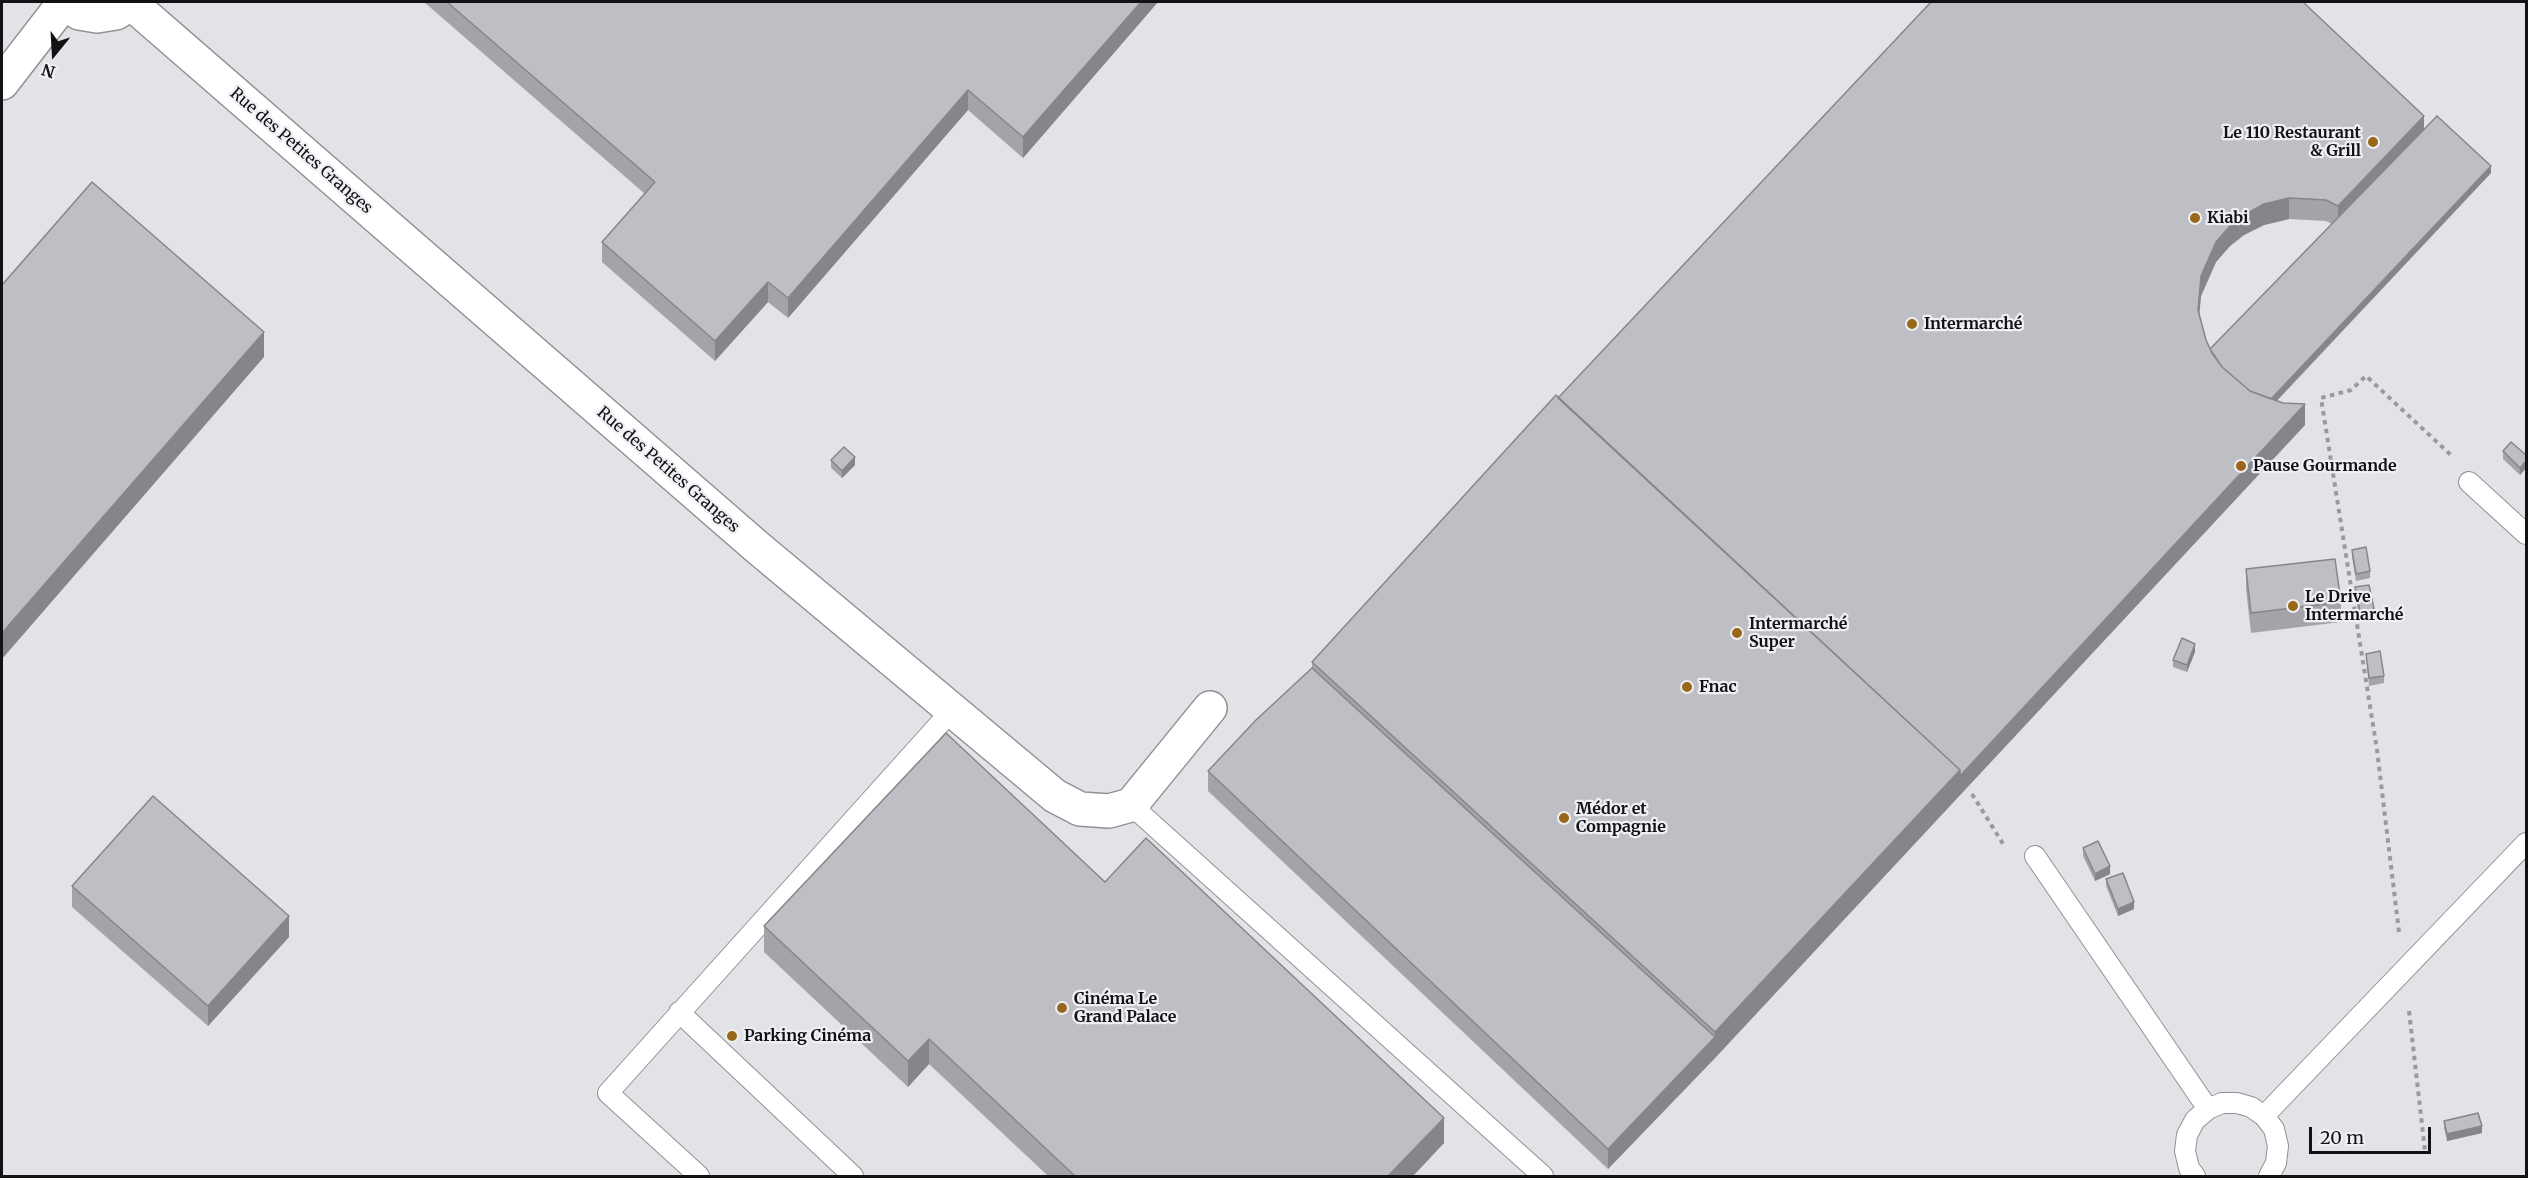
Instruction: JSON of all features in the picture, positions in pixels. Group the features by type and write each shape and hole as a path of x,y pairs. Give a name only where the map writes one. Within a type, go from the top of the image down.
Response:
{"street":[{"path":"2,83 62,3 79,13 97,16 116,13 133,3"},
{"name":"Rue des Petites Granges","path":"133,3 738,531 1055,796 1080,809 1109,811 1131,805"},
{"path":"1131,805 1210,708"}],"lane":[{"path":"2469,482 2526,534"},
{"path":"699,1176 609,1093 679,1012 952,710"},
{"path":"1131,805 1544,1176"},
{"path":"2264,1116 2526,843"},
{"path":"2035,856 2208,1108"},
{"path":"679,1012 853,1176"},
{"path":"2195,1176 2189,1168 2185,1151 2187,1135 2195,1120 2208,1108 2222,1103 2237,1102 2252,1107 2264,1116 2274,1129 2278,1146 2276,1162 2268,1176"}],"path":[{"path":"2425,1151 2377,750 2320,398 2351,390 2366,376 2454,458"}],"building":[{"path":"447,2 1141,2 1023,137 968,90 788,298 768,282 715,341 602,242 655,182"},
{"path":"1931,2 2303,2 2424,116 2338,206 2326,200 2289,198 2264,204 2230,226 2216,242 2201,276 2198,310 2212,353 2222,367 2250,391 2283,403 2305,404 1960,776 1960,770 1558,398"},
{"path":"2437,116 2491,166 2271,399 2250,391 2222,367 2210,349"},
{"path":"92,182 264,332 2,633 2,285"},
{"path":"1556,395 1960,770 1715,1032 1312,662"},
{"path":"2511,442 2526,455 2526,461 2520,468 2503,451"},
{"path":"844,447 855,457 842,471 831,460"},
{"path":"2366,547 2370,571 2356,574 2352,550"},
{"path":"2335,559 2341,602 2251,613 2246,569"},
{"path":"2369,585 2374,609 2360,612 2355,587"},
{"path":"2182,638 2195,644 2187,665 2173,660"},
{"path":"2380,651 2384,676 2369,678 2366,654"},
{"path":"1312,668 1715,1037 1608,1149 1208,771 1256,720"},
{"name":"Cinéma Le Grand Palace","path":"946,733 1105,882 1146,838 1444,1118 1388,1176 1075,1176 929,1039 908,1061 764,926"},
{"path":"153,796 289,916 208,1006 72,886"},
{"path":"2098,841 2110,866 2095,874 2083,848"},
{"path":"2123,873 2134,902 2118,909 2106,879"},
{"path":"2478,1113 2482,1126 2447,1134 2444,1121"}],"place":[{"name":"Le 110 Restaurant & Grill","path":"2373,142"},
{"name":"Kiabi","path":"2195,218"},
{"name":"Intermarché","path":"1912,324"},
{"name":"Pause Gourmande","path":"2241,466"},
{"name":"Le Drive Intermarché","path":"2293,606"},
{"name":"Intermarché Super","path":"1737,633"},
{"name":"Fnac","path":"1687,687"},
{"name":"Médor et Compagnie","path":"1564,818"},
{"name":"Cinéma Le Grand Palace","path":"1062,1008"},
{"name":"Parking Cinéma","path":"732,1036"}]}
